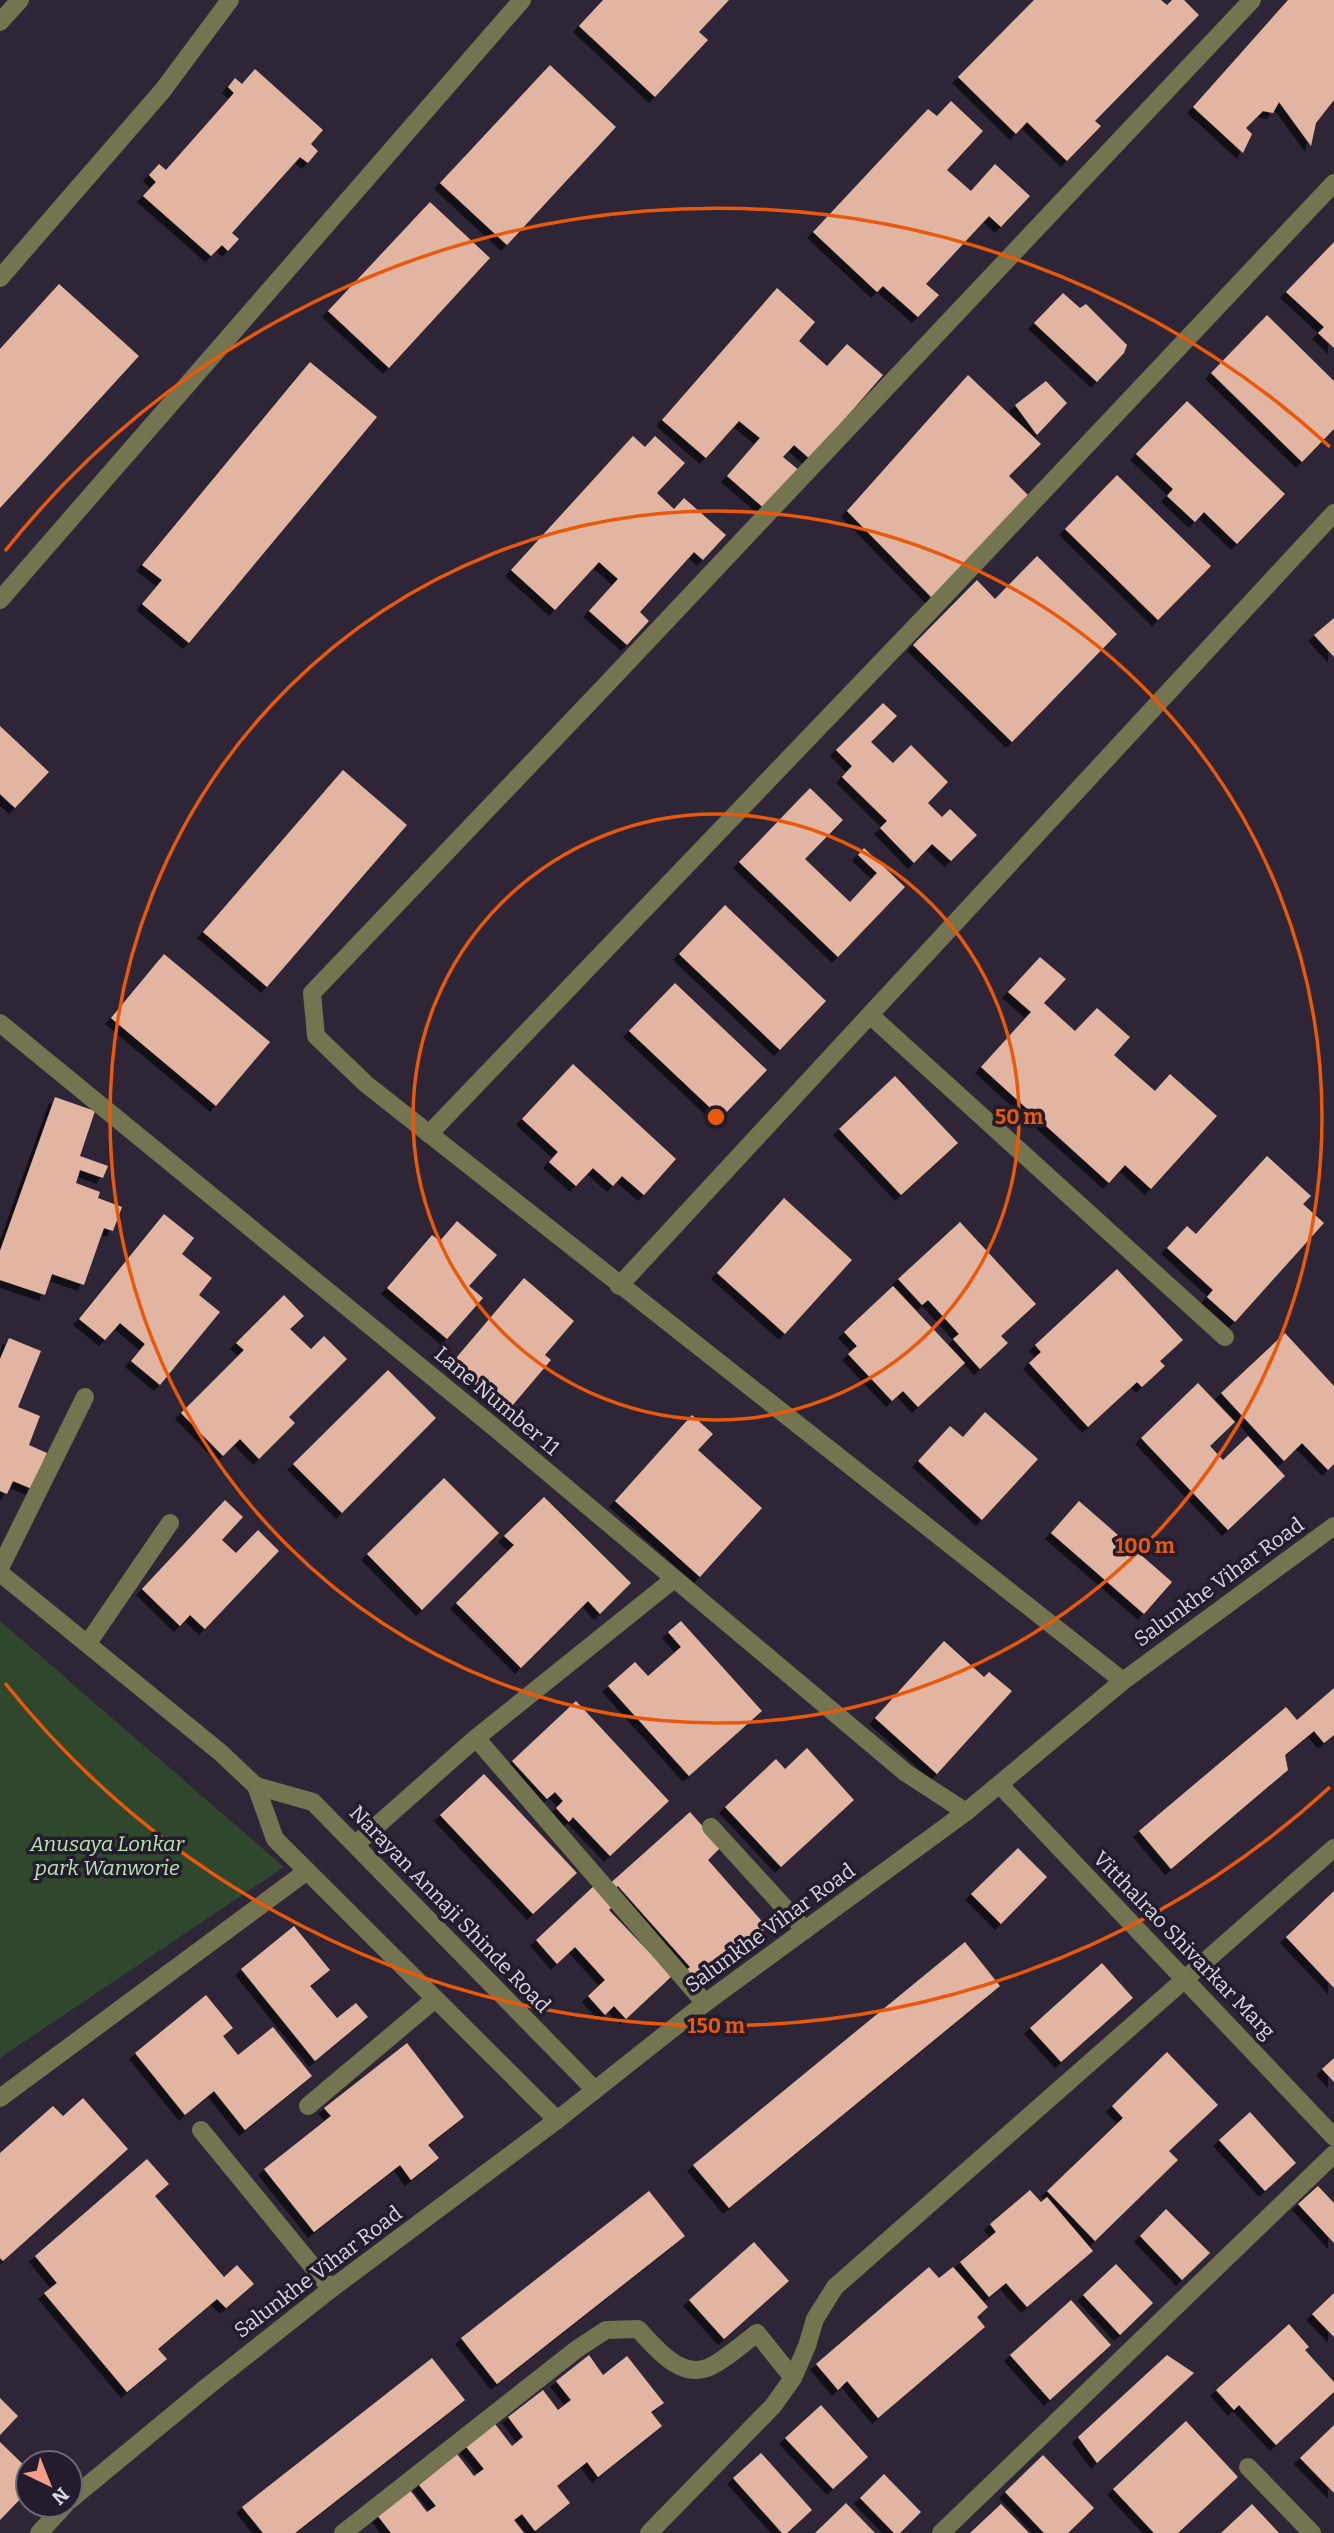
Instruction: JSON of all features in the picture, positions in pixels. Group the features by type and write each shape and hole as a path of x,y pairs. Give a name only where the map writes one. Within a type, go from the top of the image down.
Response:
{"street":[{"path":"0,22 20,0"},
{"path":"0,278 163,90 230,0"},
{"path":"0,600 522,0"},
{"path":"1123,1681 366,1084 316,1036 312,993 1252,0"},
{"path":"429,1134 935,606 1334,183"},
{"path":"619,1286 1334,513"},
{"path":"870,1015 1225,1338"},
{"name":"Lane Number 11","path":"1,1028 505,1437 906,1773 966,1812"},
{"path":"0,1571 85,1398"},
{"path":"88,1643 170,1523"},
{"name":"Salunkhe Vihar Road","path":"84,2488 331,2289 556,2120 705,2003 966,1812 1123,1681 1334,1526"},
{"name":"Narayan Annaji Shinde Road","path":"0,1571 221,1753 256,1786 275,1839 556,2120"},
{"path":"356,1844 476,1738 674,1579"},
{"path":"476,1738 705,2003"},
{"name":"Vitthalrao Shivarkar Marg","path":"1000,1785 1334,2135"},
{"name":"Narayan Annaji Shinde Road","path":"256,1786 313,1802 595,2090"},
{"path":"711,1827 805,1930"},
{"path":"649,2533 773,2406 793,2378 815,2319 835,2287 860,2262 1334,1848"},
{"path":"0,2098 307,1871"},
{"path":"308,2106 435,1999"},
{"path":"201,2130 331,2289"},
{"path":"941,2533 1334,2154"},
{"path":"343,2533 577,2349 606,2330 638,2329 667,2360 692,2370 707,2368 757,2333 793,2378"},
{"path":"1248,2467 1312,2533"},
{"path":"39,2533 52,2519"}],"green space":[{"name":"Anusaya Lonkar park Wanworie","path":"0,1621 284,1867 0,2058"}],"building":[{"path":"603,0 729,0 699,32 708,40 655,97 579,26"},
{"path":"1034,0 1161,0 1167,5 1172,0 1184,0 1199,15 1095,121 1101,126 1067,161 1027,122 1016,134 958,77"},
{"path":"1288,0 1334,0 1334,100 1316,123 1311,146 1279,102 1273,113 1263,111 1246,128 1252,134 1243,153 1193,107"},
{"path":"550,65 616,127 507,245 440,183"},
{"path":"255,69 323,130 311,144 318,151 308,163 300,157 232,233 239,239 228,251 222,245 211,256 143,196 156,182 149,175 159,164 166,170 234,93 228,87 235,78 242,84"},
{"path":"951,101 983,131 947,170 971,191 995,164 1030,196 1001,227 989,216 926,284 939,295 918,317 883,286 877,292 813,232 928,109 937,116"},
{"path":"430,202 490,258 389,368 328,311"},
{"path":"1334,242 1334,348 1318,333 1324,327 1286,292"},
{"path":"59,284 139,356 0,508 0,349"},
{"path":"777,288 815,322 799,341 827,366 847,344 883,375 810,459 794,445 783,457 800,471 766,510 727,476 760,438 739,421 706,458 662,420"},
{"path":"1063,293 1080,308 1086,304 1127,345 1124,353 1097,382 1034,323"},
{"path":"1267,315 1334,381 1334,429 1302,462 1211,373"},
{"path":"310,362 377,417 189,643 142,604 162,580 142,565"},
{"path":"968,375 1041,444 1009,476 1030,497 936,602 847,511"},
{"path":"1046,381 1067,403 1037,435 1015,405"},
{"path":"1187,401 1285,494 1237,544 1204,512 1195,522 1167,496 1173,489 1136,454"},
{"path":"633,436 645,447 655,436 685,463 657,493 674,509 684,498 726,535 703,560 694,552 640,612 649,621 627,645 589,611 618,579 599,562 555,610 511,570"},
{"path":"1117,475 1211,566 1158,620 1065,529"},
{"path":"1037,556 1117,634 1012,742 913,645 977,580 995,599"},
{"path":"1334,618 1334,657 1314,635"},
{"path":"883,703 897,716 871,742 893,763 911,745 948,782 928,803 942,817 950,809 977,835 951,861 932,844 914,863 880,828 887,821 842,777 852,766 836,750"},
{"path":"0,726 49,772 15,808 0,794"},
{"path":"343,770 407,825 267,987 203,932"},
{"path":"810,788 843,820 805,859 850,902 877,873 858,855 864,848 905,887 838,957 739,862"},
{"path":"725,905 826,1001 780,1050 679,954"},
{"path":"164,954 270,1042 216,1106 111,1018"},
{"path":"1040,957 1066,979 1044,1003 1075,1031 1097,1008 1130,1037 1114,1055 1155,1091 1170,1074 1217,1116 1151,1189 1125,1165 1109,1183 981,1067 1031,1012 1008,992"},
{"path":"675,983 767,1070 721,1118 629,1031"},
{"path":"573,1064 676,1159 644,1195 622,1176 613,1186 593,1168 576,1186 549,1162 558,1152 522,1119"},
{"path":"895,1076 958,1143 901,1195 839,1129"},
{"path":"55,1097 95,1111 80,1156 108,1166 103,1178 80,1170 76,1183 100,1192 98,1198 122,1207 113,1231 104,1228 84,1285 52,1274 45,1295 0,1280 0,1251"},
{"path":"1267,1156 1311,1196 1303,1204 1324,1223 1235,1322 1207,1297 1213,1290 1167,1248 1187,1226 1196,1234"},
{"path":"784,1198 852,1260 785,1334 717,1273"},
{"path":"164,1214 194,1238 182,1254 212,1278 199,1295 220,1312 160,1385 131,1361 145,1344 120,1323 105,1340 79,1319"},
{"path":"457,1221 497,1255 469,1286 483,1298 447,1339 387,1288 432,1235 440,1241"},
{"path":"960,1222 1036,1304 1001,1336 1008,1343 980,1369 953,1339 959,1334 928,1300 922,1305 898,1279"},
{"path":"1117,1269 1183,1340 1160,1361 1165,1366 1142,1387 1137,1382 1088,1427 1029,1363 1041,1352 1035,1345"},
{"path":"524,1278 574,1321 545,1355 551,1360 512,1406 489,1386 484,1392 451,1364"},
{"path":"893,1286 965,1363 918,1407 903,1391 892,1401 848,1354 857,1346 844,1332"},
{"path":"284,1295 304,1316 290,1329 311,1349 324,1336 347,1359 289,1417 295,1423 259,1459 240,1439 223,1456 181,1413 244,1350 236,1343"},
{"path":"1285,1333 1334,1386 1334,1464 1328,1470 1302,1443 1284,1461 1221,1393"},
{"path":"9,1338 41,1351 18,1407 40,1416 29,1445 47,1453 32,1489 13,1481 7,1494 0,1491 0,1359"},
{"path":"388,1370 436,1418 342,1513 293,1464"},
{"path":"1198,1383 1235,1422 1210,1446 1223,1460 1248,1436 1285,1476 1228,1530 1141,1438"},
{"path":"985,1412 1038,1459 982,1520 918,1461 950,1426 963,1437"},
{"path":"692,1415 713,1434 698,1450 762,1508 700,1577 615,1501"},
{"path":"444,1478 499,1533 422,1610 367,1554"},
{"path":"544,1497 631,1583 600,1614 588,1601 521,1668 456,1603 514,1545 504,1536"},
{"path":"225,1500 243,1517 222,1540 236,1553 258,1530 279,1551 205,1629 190,1615 180,1626 142,1589"},
{"path":"1079,1501 1172,1582 1144,1614 1051,1533"},
{"path":"681,1621 762,1711 689,1776 608,1686 635,1662 648,1676 681,1647 668,1632"},
{"path":"944,1641 984,1677 989,1672 1012,1691 937,1774 875,1718"},
{"path":"1334,1688 1334,1735 1324,1743 1314,1731 1285,1755 1288,1770 1171,1869 1139,1831 1286,1707 1297,1720"},
{"path":"576,1701 669,1801 610,1856 573,1817 569,1822 556,1808 563,1801 555,1792 547,1799 512,1761"},
{"path":"807,1748 854,1800 781,1867 725,1807 776,1759 785,1769"},
{"path":"484,1774 577,1873 533,1914 440,1815"},
{"path":"690,1812 721,1847 708,1860 767,1927 697,1989 683,1973 690,1967 618,1886 611,1892 606,1887"},
{"path":"1018,1848 1047,1877 1001,1924 971,1894"},
{"path":"596,1884 615,1904 609,1910 672,1976 626,2019 614,2006 605,2015 588,1996 605,1980 575,1947 557,1964 536,1940"},
{"path":"1334,1891 1334,1988 1286,1937"},
{"path":"294,1926 330,1970 310,1986 337,2018 356,2003 368,2017 315,2061 241,1969"},
{"path":"965,1942 1000,1986 729,2208 693,2165"},
{"path":"1102,1963 1133,1998 1061,2062 1030,2028"},
{"path":"206,1995 233,2028 223,2036 238,2055 273,2027 312,2076 245,2130 214,2091 185,2115 135,2053"},
{"path":"407,2043 464,2117 428,2145 439,2158 411,2180 400,2165 314,2232 264,2169 331,2116 324,2108"},
{"path":"1167,2052 1218,2105 1169,2151 1178,2160 1095,2241 1047,2191 1123,2118 1112,2106"},
{"path":"1334,2058 1334,2082 1322,2069"},
{"path":"83,2098 128,2149 3,2261 0,2258 0,2153 53,2106 63,2116"},
{"path":"1250,2112 1296,2163 1265,2191 1219,2140"},
{"path":"147,2159 169,2184 155,2196 224,2277 237,2265 254,2284 226,2308 217,2299 158,2349 167,2359 127,2392 44,2293 57,2283 35,2256"},
{"path":"1318,2186 1334,2203 1334,2243 1298,2204"},
{"path":"1030,2190 1041,2202 1047,2197 1093,2251 1027,2307 1006,2283 989,2297 960,2262 996,2232 990,2224"},
{"path":"649,2191 685,2236 497,2384 461,2338"},
{"path":"1166,2209 1210,2253 1182,2280 1140,2236"},
{"path":"754,2242 789,2281 724,2339 689,2300"},
{"path":"1116,2264 1153,2303 1120,2335 1083,2295"},
{"path":"929,2267 939,2278 953,2267 988,2307 977,2317 985,2327 878,2418 847,2381 838,2390 816,2364"},
{"path":"1334,2293 1334,2337 1312,2314"},
{"path":"1071,2300 1111,2345 1050,2400 1010,2355"},
{"path":"1289,2324 1309,2347 1305,2350 1334,2382 1334,2392 1276,2445 1239,2405 1234,2410 1216,2390"},
{"path":"589,2355 603,2375 627,2356 664,2403 651,2412 662,2426 598,2477 587,2462 557,2486 570,2503 535,2531 522,2514 514,2520 524,2533 391,2533 374,2511 407,2486 427,2512 436,2506 419,2485 457,2454 474,2476 484,2469 463,2443 492,2420 512,2446 523,2437 508,2417 543,2390 558,2410 571,2400 556,2381"},
{"path":"1167,2355 1194,2373 1097,2463 1078,2437"},
{"path":"432,2358 465,2400 295,2533 263,2533 242,2507"},
{"path":"0,2398 18,2416 0,2435"},
{"path":"821,2405 868,2457 833,2489 785,2438"},
{"path":"1186,2421 1238,2477 1178,2533 1154,2533 1113,2489"},
{"path":"1334,2425 1334,2493 1300,2458"},
{"path":"0,2442 14,2456 14,2506 0,2520"},
{"path":"761,2453 812,2510 787,2533 782,2533 733,2478"},
{"path":"1043,2455 1094,2508 1068,2533 1044,2533 1005,2492"},
{"path":"884,2474 921,2512 900,2533 894,2533 860,2498"},
{"path":"846,2503 875,2533 815,2533"},
{"path":"1001,2504 1029,2533 970,2533"},
{"path":"1252,2504 1279,2533 1221,2533"}]}
